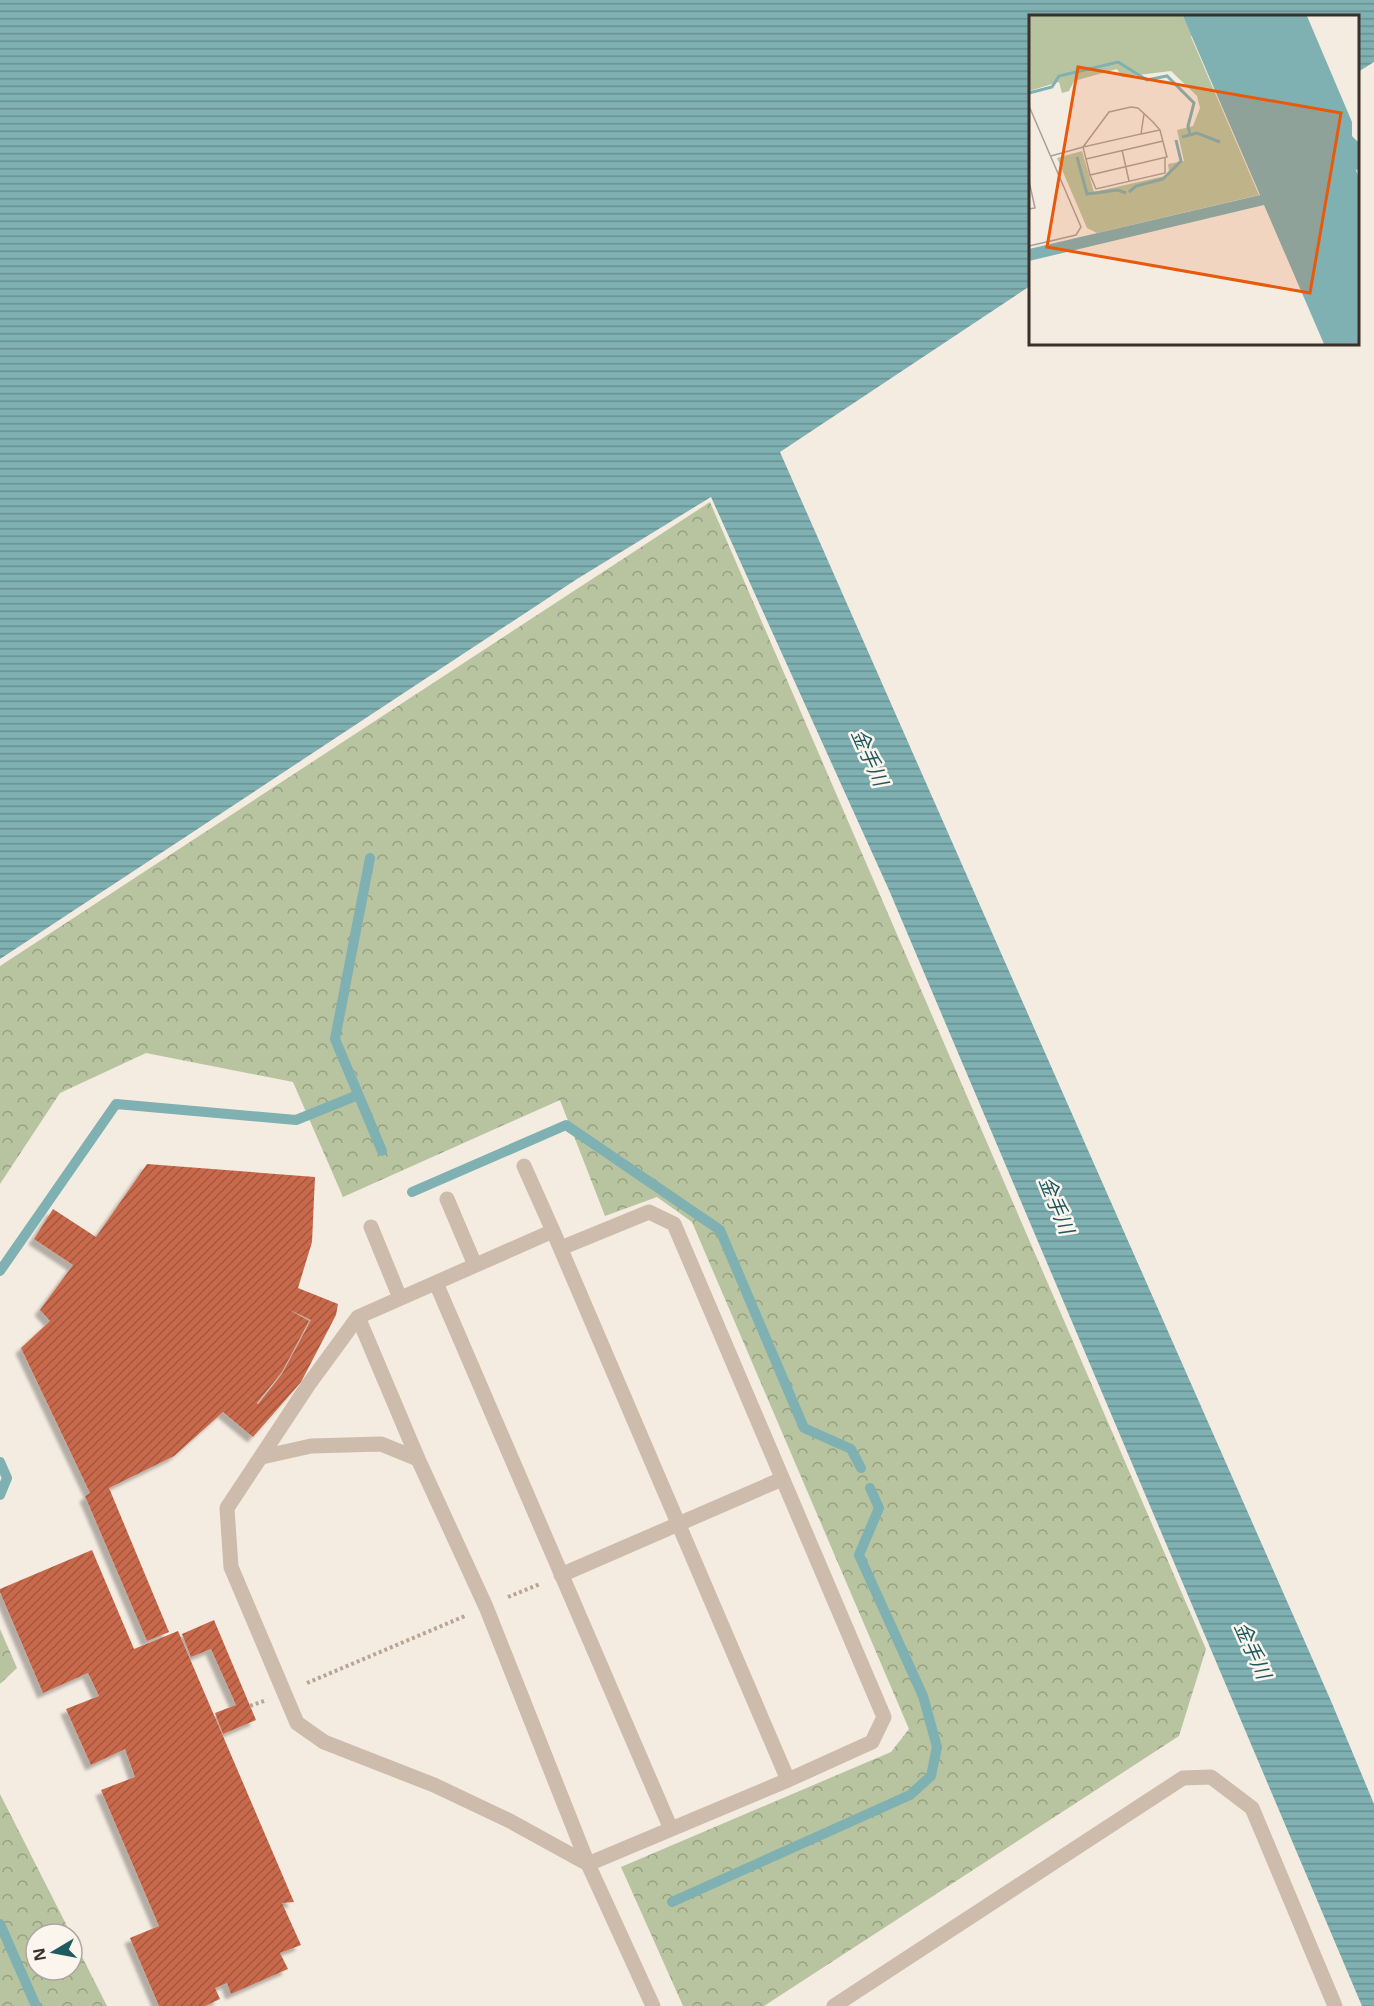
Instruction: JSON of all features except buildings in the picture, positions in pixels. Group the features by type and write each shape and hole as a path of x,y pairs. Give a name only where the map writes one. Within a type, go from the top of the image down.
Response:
{"street":[{"path":"524,1166 788,1780"},
{"path":"447,1199 476,1265"},
{"path":"561,1248 650,1212 674,1224 884,1717 872,1742 588,1864"},
{"path":"371,1227 400,1298"},
{"path":"553,1231 358,1317 227,1508 231,1567 297,1723 324,1742 434,1785 510,1821 588,1864"},
{"path":"436,1283 671,1829"},
{"path":"358,1317 418,1459 486,1606 588,1864 653,2006"},
{"path":"262,1456 311,1446 381,1444 418,1459"},
{"path":"561,1575 782,1479"},
{"path":"834,2006 1183,1778 1211,1777 1252,1808 1335,2006"}],"path":[{"path":"250,1706 561,1575"}],"green space":[{"path":"710,502 1206,1649 1179,1736 764,2006 683,2006 621,1867 891,1752 909,1729 692,1222 657,1197 605,1216 560,1100 343,1197 293,1082 146,1053 60,1093 0,1184 0,966"},
{"path":"0,1629 17,1668 0,1684"},
{"path":"0,1794 65,1922 24,1922 24,1982 84,1982 84,1961 107,2006 0,2006"}],"water":[{"name":"金手川","path":"0,0 1374,0 1374,62 1359,71 1359,15 1029,15 1029,287 780,452 1331,1701 1374,1804 1374,2006 1362,2006 889,890 711,497 577,579 0,959"}],"waterway":[{"path":"370,858 335,1039 382,1151"},
{"path":"0,1271 116,1104 296,1120 358,1095"},
{"path":"412,1192 566,1125 720,1230 804,1428 851,1449 861,1468"},
{"path":"0,1462 7,1478 0,1495"},
{"path":"672,1902 910,1795 931,1776 937,1747 923,1696 859,1555 879,1508 870,1488"},
{"path":"0,1924 36,2006"}]}
